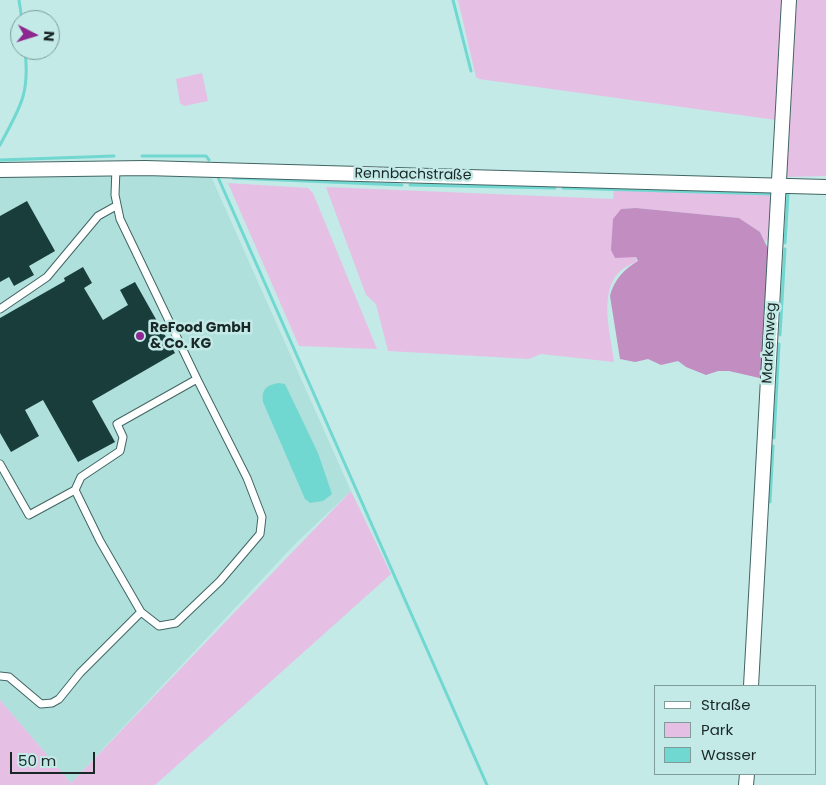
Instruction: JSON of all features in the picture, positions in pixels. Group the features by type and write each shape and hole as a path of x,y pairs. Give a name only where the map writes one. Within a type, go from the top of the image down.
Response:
{"street":[{"name":"Markenweg","path":"752,685 789,0"},
{"name":"Rennbachstraße","path":"0,170 116,168 826,187"}],"lane":[{"path":"75,490 100,541 141,612 159,626 176,623 220,581 260,534 262,517 246,478 127,236 116,206 114,182 116,168"},
{"path":"0,308 47,276 73,248 92,222 103,212 116,206"},
{"path":"0,464 29,516 75,490 81,477 120,451 123,437 117,424 198,379"},
{"path":"0,676 9,677 41,704 52,703 59,699 80,673 141,612"}],"shaded area":[{"path":"210,174 351,491 294,545 71,783 0,700 0,176"},
{"path":"636,208 739,218 760,232 771,255 764,379 729,371 718,371 706,375 686,367 678,361 661,365 648,359 635,362 620,359 610,296 620,276 638,261 636,257 615,258 611,250 613,219 621,209"}],"green space":[{"path":"458,0 783,0 776,120 479,79 476,77"},
{"path":"794,0 826,0 826,176 786,177"},
{"path":"202,73 208,101 184,106 180,103 176,79"},
{"path":"228,183 308,188 313,193 377,349 299,346"},
{"path":"614,185 772,189 773,240 765,241 760,232 739,218 636,208 621,209 637,262 623,269 614,278 609,290 607,304 608,319 614,362 541,354 529,359 388,351 376,304 366,295 326,187 613,199"},
{"path":"351,491 391,574 155,785 0,785 0,700 71,783"}],"water":[{"path":"285,384 318,453 332,494 323,501 310,503 305,499 263,402 265,389 270,385"}],"building":[{"path":"27,201 55,251 29,266 34,275 14,286 9,277 0,282 0,216"},
{"path":"83,267 92,283 84,288 103,320 128,305 120,290 135,282 175,353 92,401 115,442 78,462 43,400 25,410 39,436 11,452 0,433 0,318 65,281 64,278"}],"waterway":[{"path":"19,0 20,10"},
{"path":"453,0 471,71"},
{"path":"0,145 22,100 25,90 26,60"},
{"path":"0,160 114,156"},
{"path":"142,156 206,156 209,160"},
{"path":"217,175 487,785"},
{"path":"233,178 402,185"},
{"path":"410,185 555,188"},
{"path":"563,188 773,194"},
{"path":"785,243 788,194 786,194"},
{"path":"780,335 785,249"},
{"path":"774,438 779,344"},
{"path":"770,502 773,446"}],"place":[{"name":"ReFood GmbH & Co. KG","path":"140,336"}]}
